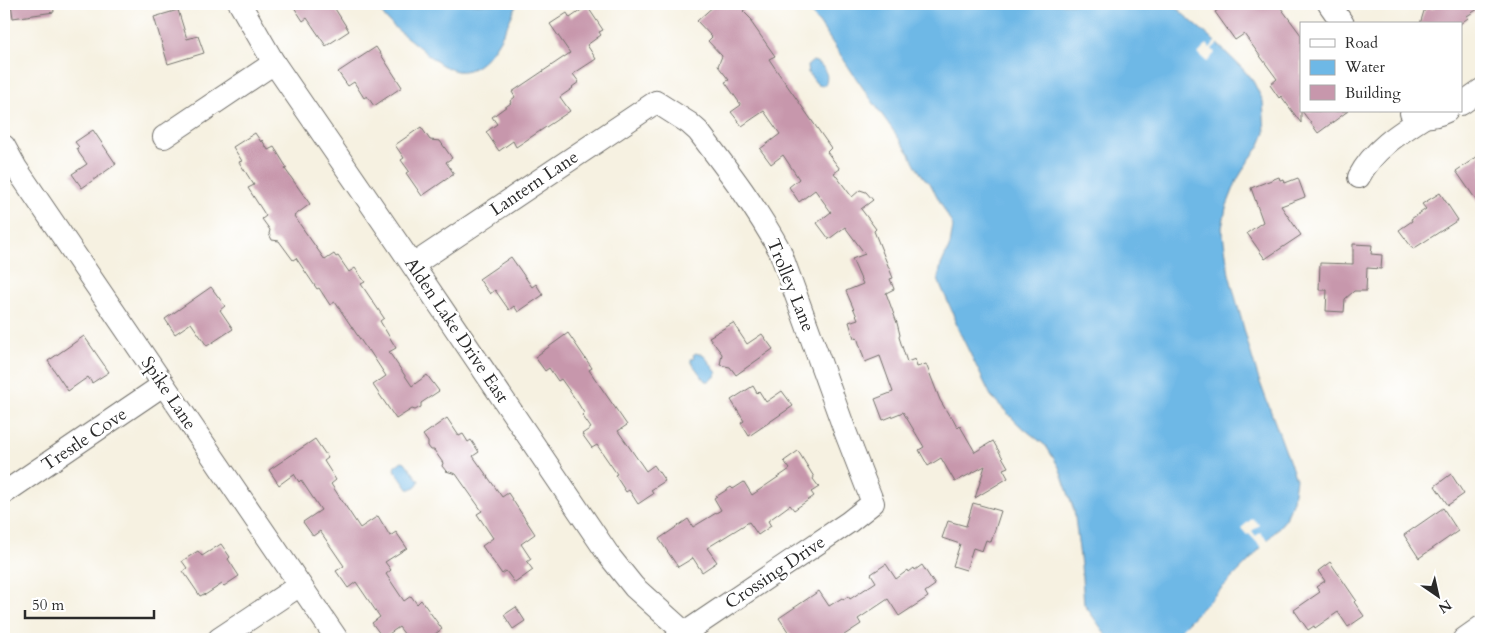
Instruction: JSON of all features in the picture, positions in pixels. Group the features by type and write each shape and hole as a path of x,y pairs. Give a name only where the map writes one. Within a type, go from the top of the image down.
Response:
{"street":[{"name":"Alden Lake Drive East","path":"240,4 274,63 610,557 634,587 685,637"},
{"path":"1328,4 1342,22"},
{"path":"164,137 274,63"},
{"path":"1462,103 1481,90"},
{"name":"Lantern Lane","path":"413,265 656,102"},
{"name":"Trolley Lane","path":"656,102 698,131 772,236 783,258 845,432 873,503"},
{"path":"1358,177 1365,164 1373,155 1416,114 1434,117 1446,112"},
{"name":"Spike Lane","path":"4,146 10,172 163,385 337,639"},
{"name":"Trestle Cove","path":"4,493 163,385"},
{"name":"Crossing Drive","path":"685,637 849,522 873,503"},
{"path":"219,639 300,585"},
{"path":"1464,639 1481,627"}],"water":[{"path":"376,4 517,4 502,36 487,57 478,65 468,70 457,71 437,62 400,32 387,20"},
{"path":"803,4 1174,4 1242,68 1253,81 1263,101 1265,133 1259,147 1237,180 1226,208 1222,228 1229,274 1249,347 1258,377 1296,479 1293,500 1286,519 1249,561 1169,639 1109,639 1084,604 1074,510 1059,467 1046,446 1018,424 991,396 958,329 939,282 941,265 950,245 953,226 931,185 921,174 910,154 820,24"},
{"path":"813,61 817,62 825,70 827,77 825,85 818,85 808,73 807,66"},
{"path":"696,353 703,354 717,373 709,381 705,381 691,362 691,359 694,358 693,355"},
{"path":"402,461 405,462 419,481 411,489 408,489 394,469"}],"pier":[{"path":"1216,41 1218,43 1212,49 1215,53 1207,62 1198,54 1207,44 1210,48"},
{"path":"1253,518 1259,525 1252,531 1256,536 1260,532 1269,542 1263,549 1241,528"}],"building":[{"path":"11,4 53,4 54,12 13,18"},
{"path":"292,4 332,4 349,31 326,46 307,18 303,21"},
{"path":"716,4 751,4 743,11 752,20 751,22 775,56 769,59 831,148 827,152 840,169 834,173 852,197 860,190 866,192 873,200 861,209 876,229 874,231 893,278 890,279 894,289 886,293 897,323 899,337 907,362 915,359 917,367 926,364 940,400 958,428 960,426 975,452 993,441 1008,467 1003,469 1008,478 975,498 985,466 955,482 941,458 928,466 919,450 924,447 903,412 883,420 875,399 893,392 880,356 865,362 857,337 854,338 849,322 858,319 846,291 863,284 852,259 865,254 845,227 829,239 817,223 831,212 815,190 799,202 789,187 799,179 783,155 771,164 760,149 780,134 764,111 742,126 731,112 741,105 725,82 729,80 718,66 722,56 708,41 712,37 697,21"},
{"path":"1226,4 1278,4 1300,34 1301,123 1281,96 1279,98 1270,85 1277,79 1244,34 1235,40 1215,12"},
{"path":"1441,4 1481,4 1481,7 1467,16 1468,18 1462,22 1421,22 1424,11 1428,7 1433,9"},
{"path":"587,6 603,30 599,32 601,35 587,45 596,59 573,74 579,82 560,97 570,111 516,147 513,141 499,151 486,132 497,124 492,117 511,103 510,101 515,97 512,92 570,53 550,24 567,13 570,18"},
{"path":"178,10 187,39 198,36 204,53 168,64 154,17"},
{"path":"376,47 402,87 374,106 367,96 364,98 354,82 348,86 338,72"},
{"path":"1303,112 1347,112 1318,133"},
{"path":"421,127 430,140 440,141 452,158 446,162 454,174 422,196 406,173 409,171 401,160 404,158 395,145"},
{"path":"93,130 116,164 82,188 72,174 87,164 79,153 77,148 79,147 75,142"},
{"path":"255,133 268,150 274,147 287,168 285,169 310,204 294,216 325,260 334,254 336,257 338,256 349,272 355,268 365,282 361,284 384,318 380,321 396,348 389,352 412,386 427,375 439,391 421,403 421,407 415,410 412,409 396,419 373,385 386,376 369,350 335,302 330,305 296,258 293,260 279,241 272,240 269,234 270,230 262,219 266,216 248,188 254,185 239,162 242,161 233,147"},
{"path":"1481,154 1481,207 1456,171"},
{"path":"1279,177 1280,180 1284,179 1285,183 1298,178 1305,197 1281,206 1301,235 1265,259 1247,233 1263,222 1251,188"},
{"path":"1440,193 1458,220 1413,249 1399,230 1426,209 1422,204"},
{"path":"1353,244 1372,245 1371,254 1382,255 1381,269 1367,268 1366,291 1354,291 1345,299 1344,312 1326,311 1327,290 1319,290 1320,263 1353,264"},
{"path":"511,257 532,287 536,284 543,295 518,312 514,306 509,310 495,290 490,294 479,279"},
{"path":"211,287 225,306 220,310 233,329 207,346 191,323 175,334 165,319"},
{"path":"733,323 747,344 762,334 773,349 736,375 730,367 720,365 722,354 709,337"},
{"path":"568,333 592,368 589,370 627,425 618,431 646,471 654,465 665,481 651,490 653,494 638,504 629,490 626,492 615,475 617,474 597,445 592,448 582,434 591,428 582,415 584,413 576,400 561,379 558,381 549,368 545,371 535,357"},
{"path":"84,336 109,372 92,383 88,377 68,391 48,361"},
{"path":"753,386 757,393 759,391 766,402 782,391 793,406 749,436 741,423 744,421 731,400"},
{"path":"447,418 459,436 463,434 468,442 471,440 479,452 473,456 502,497 508,493 535,534 521,544 531,559 527,562 533,570 515,583 506,571 502,574 482,546 493,538 477,514 482,511 456,474 446,471 442,466 443,463 434,450 431,450 428,446 428,442 423,435"},
{"path":"315,439 328,458 324,461 336,480 331,484 360,528 378,516 390,536 396,532 407,548 385,562 391,570 386,574 404,601 411,596 417,604 421,600 442,629 428,639 408,639 399,627 383,638 372,623 380,617 356,582 348,588 336,571 344,566 320,531 313,536 303,522 321,510 301,480 299,482 294,474 279,485 269,470"},
{"path":"798,451 819,487 811,492 814,496 794,510 790,505 768,521 771,526 758,535 749,522 707,548 717,562 702,572 693,558 678,567 659,539 688,519 693,527 721,510 714,498 731,487 733,489 744,482 752,495 790,469 784,461"},
{"path":"1451,474 1464,494 1448,505 1435,486"},
{"path":"973,503 1001,511 991,542 986,540 982,551 973,548 966,570 953,566 960,544 942,538 948,521 966,526"},
{"path":"1443,508 1458,531 1419,558 1404,535"},
{"path":"221,544 239,576 224,586 222,584 205,595 200,596 183,571 187,568 182,561 198,551 202,556"},
{"path":"1330,562 1356,600 1354,602 1364,616 1348,627 1338,612 1315,628 1314,626 1308,630 1294,610 1320,592 1316,587 1325,581 1318,571"},
{"path":"886,564 896,579 908,570 909,572 914,568 915,570 922,565 935,585 925,592 928,597 899,616 888,599 858,619 861,624 838,639 793,639 779,618 819,591 829,606 848,596 850,599 876,582 871,574"},
{"path":"516,607 525,621 513,629 504,615"}]}
